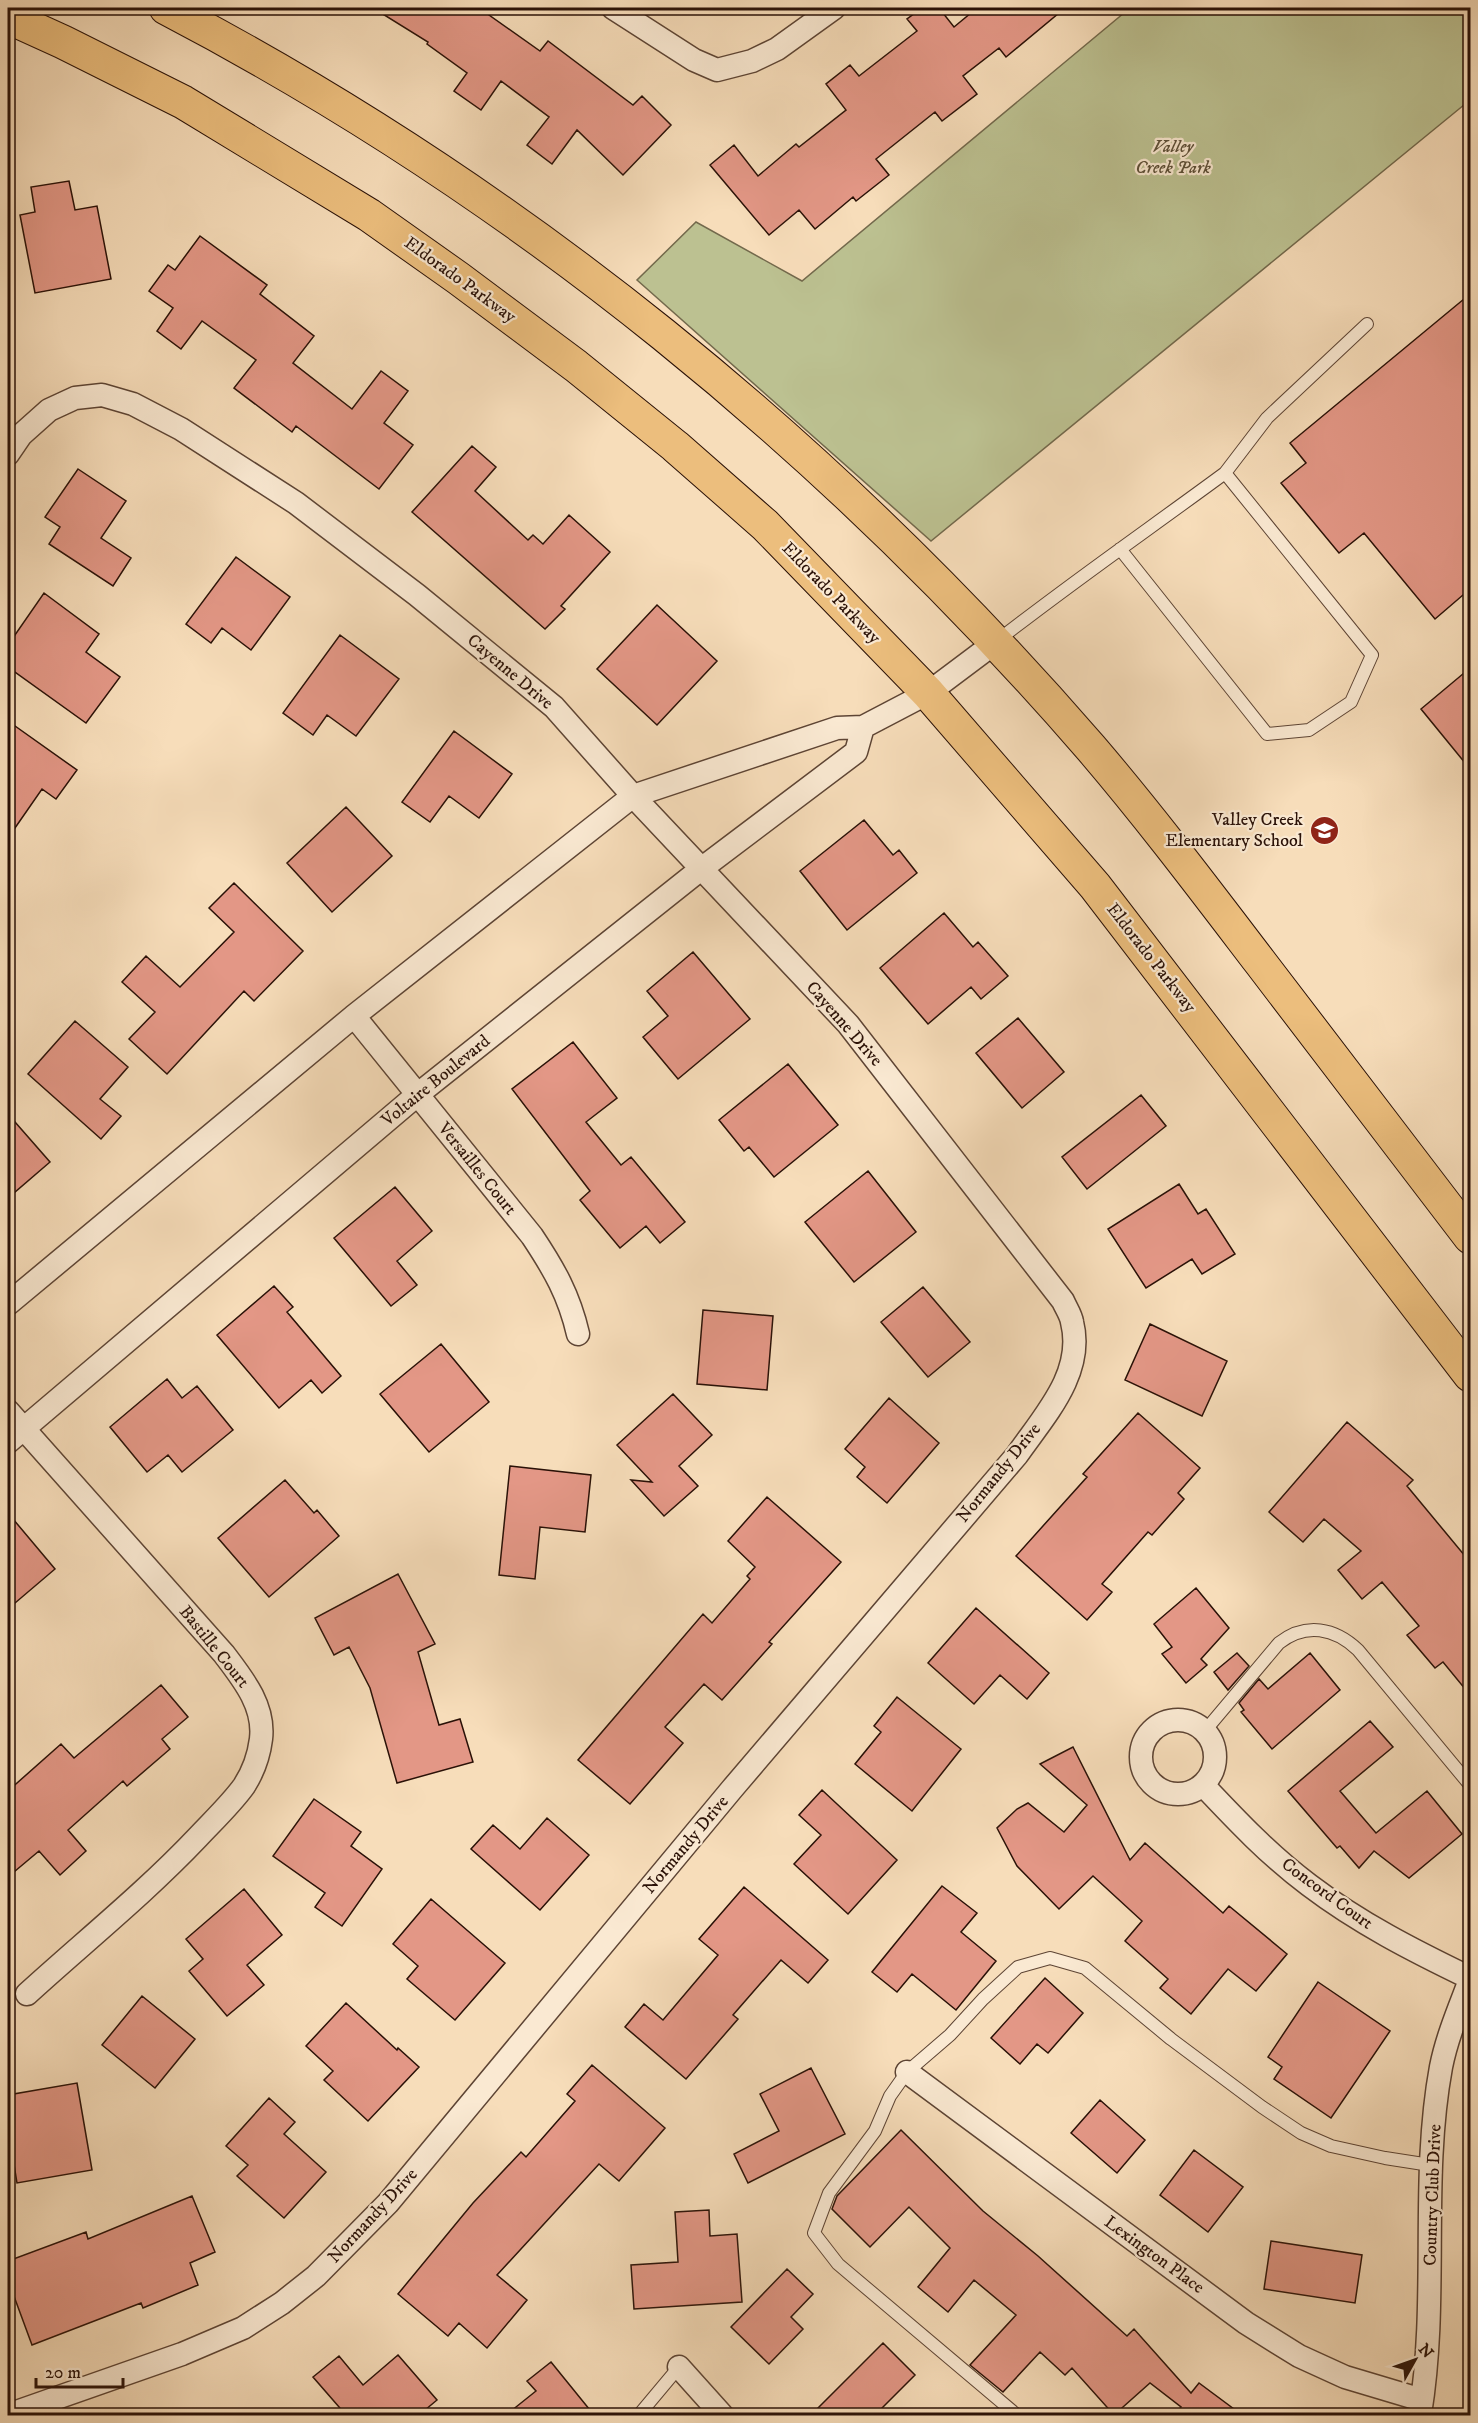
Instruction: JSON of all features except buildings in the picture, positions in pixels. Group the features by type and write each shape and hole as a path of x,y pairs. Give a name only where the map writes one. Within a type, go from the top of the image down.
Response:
{"main road":[{"path":"166,8 247,51 368,123 496,207 601,284 712,374 891,534 996,642 1093,751 1163,836 1470,1237"},
{"name":"Eldorado Parkway","path":"8,17 183,102 369,215 576,366 675,446 765,525 928,693 1033,813 1121,919 1470,1375"}],"street":[{"path":"613,8 694,60 717,70 752,61 777,49 834,8"},
{"name":"Cayenne Drive","path":"8,454 21,435 49,410 75,398 102,395 133,404 181,429 296,503 417,595 554,707 633,796 848,1024 924,1123"},
{"path":"8,1304 354,1016 633,796 837,728 863,727 928,693 996,642"},
{"name":"Voltaire Boulevard","path":"15,1435 417,1095 701,869 856,752 863,727"},
{"name":"Versailles Court","path":"354,1016 532,1236 555,1269 571,1304 578,1334"},
{"name":"Normandy Drive","path":"8,2415 182,2354 243,2328 282,2303 316,2276 388,2203 732,1789 1023,1447 1052,1405 1072,1369 1076,1346 1072,1321 1063,1301 924,1123"},
{"name":"Bastille Court","path":"8,1411 15,1435 224,1653 249,1687 259,1713 261,1738 255,1764 244,1786 221,1813 174,1862 27,1994"},
{"path":"1185,1721 1204,1732 1213,1745 1215,1758 1213,1770 1203,1785 1187,1793 1163,1791 1149,1779 1143,1768 1142,1756 1144,1744 1151,1733 1167,1723 1185,1721"},
{"name":"Concord Court","path":"1203,1785 1260,1843 1308,1884 1373,1928 1470,1979"},
{"name":"Country Club Drive","path":"1421,2408 1430,2276 1430,2165 1442,2065 1452,2025 1470,1979"},
{"name":"Lexington Place","path":"907,2072 1246,2323 1299,2356 1421,2408"},
{"path":"680,2367 723,2415"}],"lane":[{"path":"996,642 1225,474 1268,418 1367,324"},
{"path":"1120,549 1267,734 1309,730 1351,702 1372,655 1225,474"},
{"path":"1204,1732 1279,1643 1296,1633 1319,1629 1339,1635 1358,1650 1470,1785"},
{"path":"1018,2415 838,2264 814,2233 829,2193 848,2164 875,2131 890,2096 907,2072 950,2035 983,1999 1018,1967 1050,1958 1084,1968 1171,2039 1301,2133 1331,2146 1430,2165"},
{"path":"638,2415 680,2367"}],"green space":[{"name":"Valley Creek Park","path":"1130,8 1470,8 1470,100 931,541 637,280 696,222 802,281"}],"place":[{"name":"Valley Creek Elementary School","path":"1324,830"}]}
